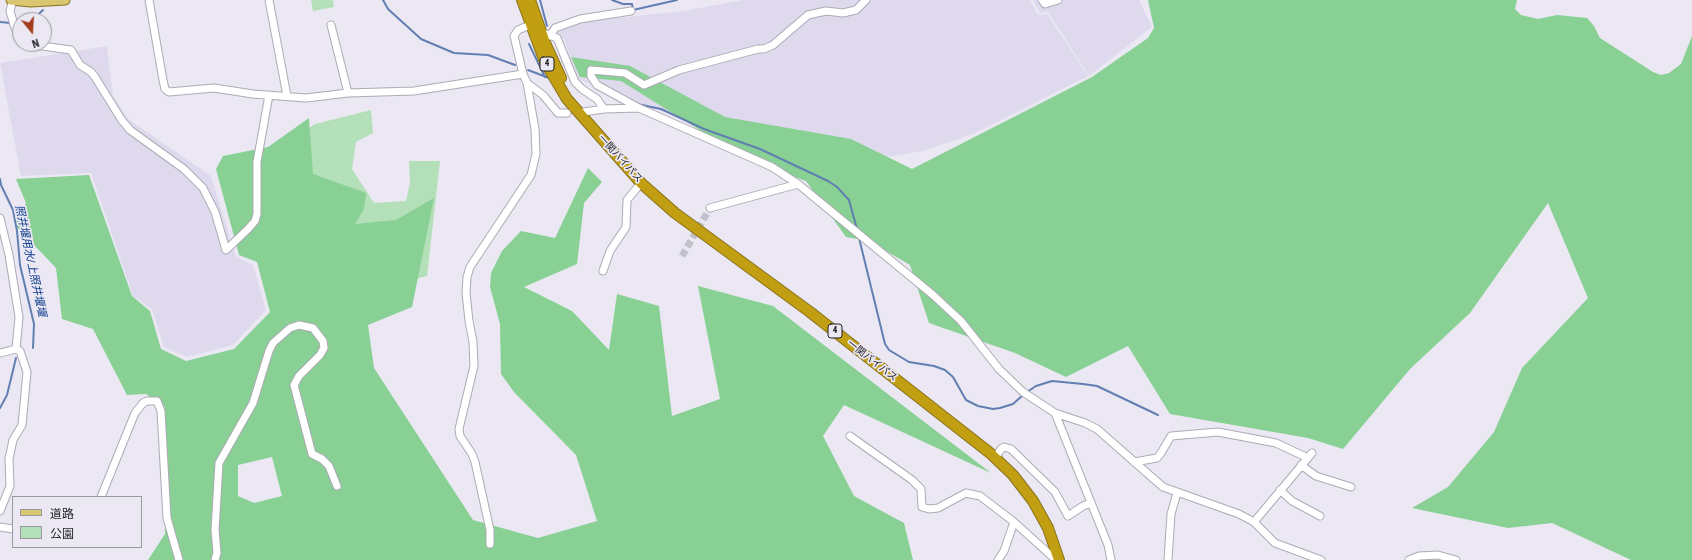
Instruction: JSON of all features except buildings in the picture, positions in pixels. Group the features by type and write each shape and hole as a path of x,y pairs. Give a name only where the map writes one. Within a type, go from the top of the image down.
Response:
{"highway":[{"name":"一関バイパス","path":"522,0 545,62 567,99 585,116 641,183 676,213 810,312 995,458 1013,475 1033,501 1048,528 1059,560"},
{"name":"一関バイパス","path":"530,0 546,34 559,74 585,116"}],"main road":[{"path":"12,0 37,2 65,0"}],"street":[{"path":"12,0 10,11 12,18"},
{"path":"149,0 163,80 167,91 172,93 214,88 306,98 348,93 414,91 523,74"},
{"path":"269,0 287,96"},
{"path":"866,0 856,10 850,12 843,13 826,11 808,15 773,45 764,49 758,49 679,70 644,85 625,73 592,70 591,76 597,85 639,108 766,164 798,184 933,295 961,321 1004,373 1023,392 1055,414 1085,423 1097,429 1163,487 1239,514 1254,522 1276,542 1321,560"},
{"path":"1042,0 1045,4 1058,0"},
{"path":"546,34 555,28 580,19 631,11"},
{"path":"331,25 348,93"},
{"path":"490,544 488,522 478,485 475,462 472,454 460,436 459,429 474,366 473,342 466,293 467,278 470,267 531,175 536,154 534,129 527,83 523,74 514,36 518,30 530,25"},
{"path":"546,34 557,38 575,82 582,90 597,99 604,109"},
{"path":"52,47 71,50 80,66 95,77 121,119 130,130 184,169 203,188 215,212 226,250 248,229 255,221 258,214 257,162 268,95"},
{"path":"527,83 542,95 558,113 567,113"},
{"path":"585,116 604,109 639,108"},
{"path":"603,271 610,251 626,227 627,200 641,183"},
{"path":"710,208 798,184"},
{"path":"0,218 9,255 20,317 16,349"},
{"path":"215,560 217,553 215,530 219,463 253,403 267,356 273,343 290,328 299,325 312,328 323,341 324,348 320,355 298,376 294,385 312,454 322,459 329,466 337,486"},
{"path":"0,353 16,349"},
{"path":"0,511 10,486 9,459 13,440 22,425 26,388 27,372 20,351 16,349"},
{"path":"101,496 135,413 143,403 151,400 157,402 161,411 167,518 179,560"},
{"path":"1055,414 1108,545 1111,560"},
{"path":"1134,462 1156,458 1161,453 1171,436 1218,432 1276,443 1310,455 1254,522"},
{"path":"850,436 912,480 921,489 922,507 929,509 938,508 966,493 980,496 1014,522 1056,560"},
{"path":"995,458 1004,447 1011,449 1055,492 1068,516 1083,506 1091,503"},
{"path":"1301,465 1316,476 1351,487"},
{"path":"1280,490 1292,501 1320,516"},
{"path":"1168,560 1171,514 1177,492"},
{"path":"998,560 1004,551 1014,522"},
{"path":"0,527 12,529"},
{"path":"1409,560 1419,556 1438,555 1456,560"}],"shaded area":[{"path":"744,0 1030,0 1038,15 1047,14 1088,76 975,133 923,151 839,165 631,102 578,79 564,39 557,31 581,22 682,11"},
{"path":"1033,0 1139,0 1152,27 1089,76 1048,12 1040,13"},
{"path":"107,46 113,96 128,119 211,176 236,257 253,265 266,310 233,345 187,357 164,347 152,309 133,296 91,173 21,176 0,63"}],"green space":[{"path":"311,0 333,0 334,7 313,11"},
{"path":"1148,0 1517,0 1515,9 1521,15 1538,19 1557,15 1587,18 1594,26 1600,38 1653,72 1661,75 1669,73 1681,64 1692,36 1692,560 1631,560 1552,523 1508,528 1412,508 1448,487 1494,432 1522,368 1588,298 1548,203 1470,313 1410,369 1343,449 1308,438 1170,414 1128,346 1066,377 1015,353 929,323 910,265 869,241 846,237 806,181 751,162 621,81 580,77 571,57 630,66 725,117 851,139 912,169 1092,77 1148,38 1154,28"},
{"path":"371,110 373,133 356,142 352,169 374,203 406,201 410,183 409,161 440,161 427,276 307,306 263,158 315,124"},
{"path":"309,118 313,174 366,193 364,209 355,224 396,220 434,198 412,307 368,325 374,368 473,520 538,538 597,521 576,455 514,392 501,374 500,324 490,287 491,273 502,251 521,231 555,238 588,168 602,182 584,203 577,264 524,287 572,311 609,350 617,294 659,306 672,416 720,399 698,286 773,306 991,473 844,405 823,436 854,496 904,523 913,560 148,560 165,534 165,407 146,394 127,395 93,329 62,319 56,268 15,225 26,203 16,179 89,175 132,296 150,311 161,349 186,361 234,349 270,312 257,262 239,255 216,169 223,156 268,147","holes":["272,457 282,496 254,503 238,496 238,465"]}],"waterway":[{"path":"383,0 388,9 421,39 454,53 488,55 515,65"},
{"path":"540,0 547,26"},
{"path":"612,0 623,4 632,4 633,10 677,0"},
{"name":"照井堰用水/上照井堰堰","path":"0,22 11,23"},
{"path":"529,44 545,77"},
{"path":"528,70 549,78"},
{"path":"637,104 661,109 704,129 760,149 828,181 837,187 849,200 857,229"},
{"name":"照井堰用水/上照井堰堰","path":"0,179 1,185 13,210 17,231 20,265 34,324 33,348"},
{"path":"859,238 885,344 889,350 909,362 934,366 945,370 953,377 966,400 978,406 993,409 1000,408 1013,404 1023,395"},
{"name":"照井堰用水/上照井堰堰","path":"0,408 7,395 16,358"},
{"path":"1027,392 1036,386 1052,381 1097,386 1158,415"}],"tunnel":[{"path":"682,256 710,208"}]}
